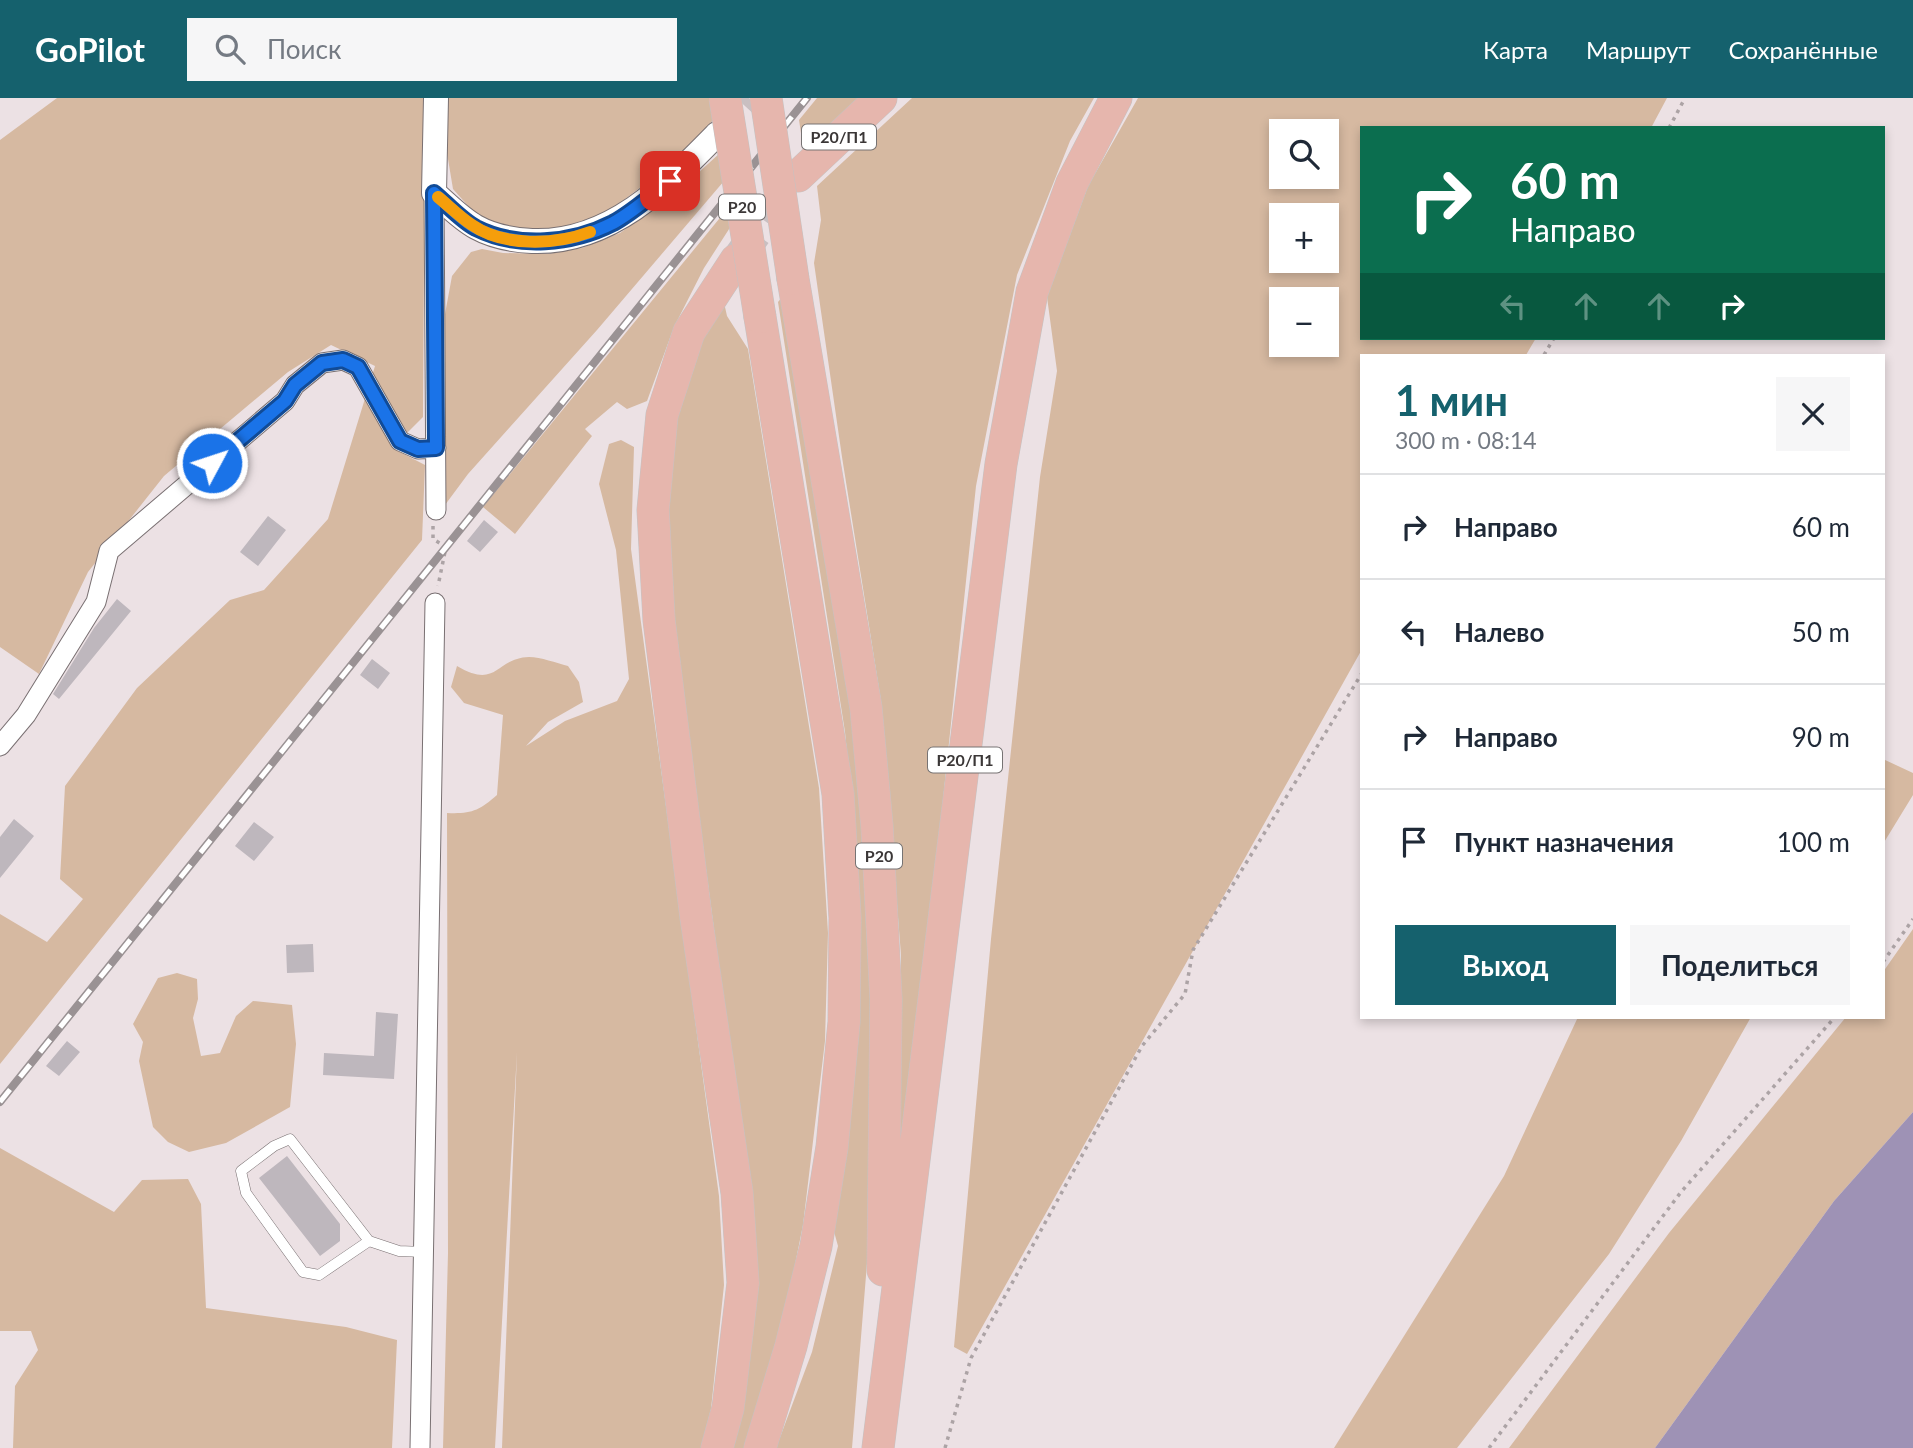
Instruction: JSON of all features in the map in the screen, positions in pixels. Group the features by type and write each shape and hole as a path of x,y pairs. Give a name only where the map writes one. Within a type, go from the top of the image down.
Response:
{"main road":[{"name":"Р20","path":"725,98 838,794 845,918 844,1022 832,1147 810,1271 791,1346 760,1448"},
{"name":"Р20","path":"766,98 793,279 866,708 877,826 886,999 878,1444"},
{"name":"Р20/П1","path":"798,176 881,98"},
{"name":"Р20/П1","path":"878,1444 1001,464 1032,292 1072,183 1116,98"},
{"path":"717,1448 728,1408 743,1283 737,1193 696,917 659,620 653,509 662,415 689,332 736,260"}],"street":[{"path":"436,98 436,510"},
{"path":"434,193 474,227 505,240 548,241 580,236 613,223 670,181 717,134"},
{"path":"0,747 26,715 96,602 108,551 285,401 295,385 322,363 343,360 358,367 400,441 418,449 436,448"},
{"path":"420,1448 435,603"}],"lane":[{"path":"369,1241 319,1275 303,1272 246,1193 241,1171 274,1146 290,1139 369,1241 399,1251 425,1252"}],"path":[{"path":"1670,126 1685,98"},
{"path":"435,603 446,547 433,540 432,527 436,510"},
{"path":"945,1448 971,1358 1142,1045 1185,994 1193,950 1360,676"},
{"path":"1885,959 1913,919"},
{"path":"1489,1448 1681,1192 1833,1019"}],"shaded area":[{"path":"57,98 425,98 423,417 392,448 425,465 422,540 0,1064 0,914 47,942 83,899 60,879 65,786 137,688 230,600 264,590 328,519 375,366 331,345 288,372 164,476 88,572 39,674 0,647 0,140"},
{"path":"447,98 711,98 716,129 607,213 550,231 509,231 478,217 453,189 447,153"},
{"path":"817,98 862,98 804,153 799,120"},
{"path":"912,98 1094,98 1070,141 1017,275 976,486 901,1199 901,955 881,701 814,263 821,220 817,186"},
{"path":"1138,98 1667,98 1652,126 1360,126 1360,340 1535,340 1527,354 1360,354 1360,653 967,1354 954,1347 991,939 1040,477 1057,371 1047,297 1088,186"},
{"path":"720,153 724,181 597,330 468,474 445,505 445,314 452,276 471,252 482,249 503,253 548,254 582,248 620,233 676,193"},
{"path":"728,208 731,226 704,268 674,327 647,401 627,409 617,402 585,429 592,436 515,534 483,507"},
{"path":"783,296 855,731 866,855 871,976 868,1251 852,1448 776,1448 812,1352 838,1246 833,1228 857,854 845,732 778,302"},
{"path":"723,298 727,316 748,349 819,788 828,933 825,1041 803,1225 779,1344 744,1448 731,1448 749,1192 673,621 665,510 673,416 696,338"},
{"path":"621,440 634,447 631,549 719,1196 724,1285 711,1409 701,1448 502,1448 517,1052 495,1448 443,1448 448,1253 447,813 474,810 497,795 503,715 464,703 451,687 457,666 470,673 489,674 509,662 529,657 568,666 579,682 583,702 548,722 526,746 565,721 617,701 629,679 616,550 599,484 609,444"},
{"path":"1885,760 1913,773 1913,795 1885,841"},
{"path":"1913,929 1913,1112 1834,1201 1655,1448 1509,1448 1669,1233 1844,1019 1885,1019 1885,969"},
{"path":"177,973 197,979 198,999 193,1018 201,1056 220,1053 236,1016 253,1001 292,1005 296,1044 290,1107 226,1143 189,1152 168,1142 153,1127 139,1061 143,1042 133,1024 158,978"},
{"path":"1577,1019 1750,1019 1681,1141 1609,1254 1457,1448 1334,1448 1504,1176"},
{"path":"1913,1112 1913,1448 1655,1448 1834,1201"},
{"path":"0,1148 114,1212 142,1180 188,1179 201,1204 206,1308 346,1327 397,1340 392,1448 13,1448 15,1386 38,1350 31,1331 0,1331"}],"building":[{"path":"268,516 286,530 258,566 240,552"},
{"path":"484,520 498,532 480,552 467,541"},
{"path":"117,599 131,611 59,699 53,694 94,628"},
{"path":"372,659 390,673 378,689 360,675"},
{"path":"14,819 34,836 0,878 0,837"},
{"path":"254,822 274,837 254,861 235,846"},
{"path":"313,944 314,972 287,973 286,945"},
{"path":"376,1012 398,1014 394,1079 323,1075 324,1053 374,1056"},
{"path":"67,1041 80,1052 59,1076 46,1066"},
{"path":"287,1156 340,1224 340,1241 320,1256 259,1178"}],"tunnel":[{"path":"719,131 749,98"},
{"path":"737,260 792,182"}],"railway":[{"path":"0,1102 807,98"}],"slow traffic":[{"path":"438,197 474,227 505,240 548,241 590,232"}],"route":[{"path":"212,463 285,401 295,385 322,363 343,360 358,367 400,441 418,449 436,448 434,193 474,227 505,240 548,241 580,236 613,223 670,181"}]}
